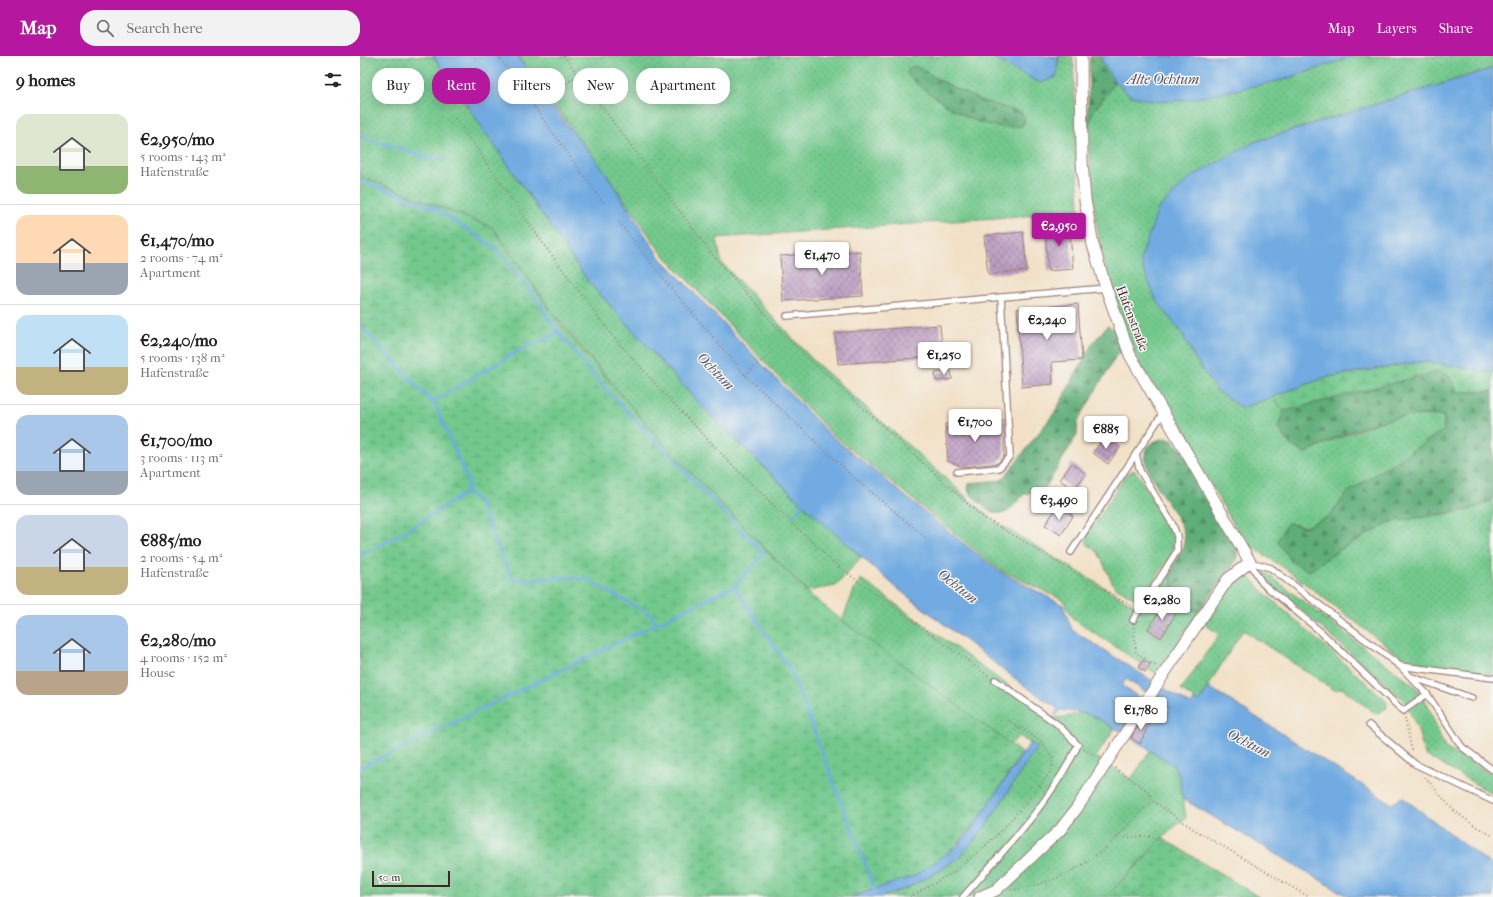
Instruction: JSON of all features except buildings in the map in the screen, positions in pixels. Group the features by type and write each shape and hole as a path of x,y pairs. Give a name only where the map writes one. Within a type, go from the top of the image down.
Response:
{"street":[{"name":"Hafenstraße","path":"1081,56 1082,161 1085,200 1093,244 1106,288 1130,355 1250,562"},
{"path":"980,897 996,890 1060,830 1093,784 1157,684 1228,579 1250,562"}],"lane":[{"path":"787,316 1106,288"},
{"path":"957,472 999,468 1010,456 1001,297"},
{"path":"1072,552 1163,413"},
{"path":"1133,620 1177,551 1177,536 1172,523 1140,470 1136,454"},
{"path":"1250,562 1271,568 1400,666 1427,694 1462,747 1493,770"},
{"path":"1250,562 1262,583 1321,632 1403,711 1427,694"},
{"path":"1400,666 1493,678"},
{"path":"1409,676 1472,698"},
{"path":"962,897 1006,850 1036,813 1078,745 1057,724 995,680"},
{"path":"1369,725 1414,764 1493,801"}],"path":[{"path":"498,56 604,204"},
{"path":"564,56 573,68"},
{"path":"1049,56 1060,62"},
{"path":"534,107 573,79"},
{"path":"600,104 711,253 786,337 980,515 1131,606 1136,653 1165,672"},
{"path":"455,118 550,253 611,334 669,399 738,472 857,582 995,680"},
{"path":"619,222 666,282 745,375 852,476 925,537"},
{"path":"745,375 770,353"},
{"path":"910,897 954,872 975,856 1028,801 1052,769 1053,759 1049,750 1042,742 1007,720"},
{"path":"1007,740 1019,727"},
{"path":"1078,745 1148,791 1153,801 1195,830 1309,897"},
{"path":"996,890 1012,890 1034,887 1056,878 1085,863 1116,838 1142,809 1153,801"},
{"path":"1116,838 1148,836 1159,839"}],"green space":[{"path":"360,56 433,56 441,68 432,68 432,104 466,104 588,281 701,406 802,504 861,557 836,586 807,591 664,445 555,316 493,228 360,176"},
{"path":"518,56 903,56 911,58 912,56 989,56 1041,83 1056,77 1059,56 1073,56 1079,212 717,238 721,262 814,361 991,519 1145,612 1170,575 1174,588 1189,609 1199,611 1157,674 1073,619 1063,600 1000,570 831,433 660,251 614,185 554,104 565,104 565,68 527,68"},
{"path":"1090,56 1102,56 1102,62 1115,82 1093,112 1087,129"},
{"path":"1354,56 1493,56 1493,68 1254,142 1156,300 1182,333 1194,357 1242,408 1273,396 1284,411 1278,428 1305,453 1389,418 1414,415 1444,416 1444,430 1348,492 1329,516 1305,527 1309,571 1341,549 1390,522 1469,510 1493,500 1493,674 1407,661 1287,570 1251,546 1240,535 1134,353 1105,270 1095,215 1087,129 1093,112 1115,82 1131,96 1283,80"},
{"path":"916,66 943,82 982,101 1021,112 1025,120 1022,126 1005,127 990,125 961,114 910,78 907,73 909,68"},
{"path":"360,176 493,228 560,324 666,447 808,593 848,625 1022,753 988,806 963,837 949,851 933,864 907,880 851,897 360,897"},
{"path":"1107,326 1114,329 1120,349 1078,421 1077,435 1044,490 1025,494 1007,512 996,513 985,508 968,491 969,483 1002,480 1055,412 1092,344"},
{"path":"1425,361 1488,372 1493,369 1493,391 1458,392 1449,376 1439,371 1284,411 1273,396 1327,377"},
{"path":"1439,371 1449,376 1458,392 1493,391 1493,500 1469,510 1390,522 1341,549 1309,571 1293,563 1277,541 1288,523 1305,527 1329,516 1348,492 1444,430 1444,416 1408,416 1390,419 1355,430 1305,453 1291,446 1278,428 1284,411"},
{"path":"1166,438 1173,441 1182,450 1237,548 1237,560 1199,611 1184,605 1172,584 1171,571 1184,544 1183,530 1154,481 1145,461 1147,447 1156,441"},
{"path":"1134,470 1139,476 1175,540 1174,553 1139,601 1114,586 1098,552 1087,544 1086,538 1126,474"},
{"path":"1243,570 1267,595 1386,700 1387,708 1376,714 1342,688 1334,690 1243,630 1198,702 1181,690 1219,634 1201,622 1230,582"},
{"path":"1265,572 1416,687 1427,703 1445,748 1493,774 1493,794 1425,755 1417,727 1404,700 1270,583 1263,575"},
{"path":"861,579 1051,717 1063,717 1087,713 1099,718 1114,729 1096,757 1131,779 1150,751 1173,765 1179,775 1186,817 1165,836 1105,897 880,897 905,889 941,870 962,855 986,826 1037,747 1019,736 1010,745 842,621 854,590"},
{"path":"1162,838 1259,897 1105,897 1133,870"}],"water":[{"name":"Ochtum","path":"433,56 517,56 526,68 498,68 498,104 552,104 604,170 658,255 829,434 999,571 1063,605 1072,630 1191,705 1194,700 1199,702 1209,687 1392,804 1402,797 1493,866 1493,897 1349,897 1183,799 1179,775 1173,765 1126,735 1148,701 1167,713 1170,708 1126,679 1122,686 1143,700 1124,730 1117,730 1095,717 1084,713 1060,710 1021,683 898,589 802,504 701,406 588,281 466,104 490,104 490,68 441,68"},
{"path":"989,56 1059,56 1056,77 1040,83"},
{"name":"Alte Ochtum","path":"1102,56 1354,56 1283,80 1192,99 1158,102 1131,96 1115,82 1102,62"},
{"path":"1493,68 1493,369 1488,372 1425,361 1327,377 1242,408 1217,391 1194,357 1182,333 1156,300 1140,261 1158,209 1191,177 1254,142"},
{"path":"1030,743 1037,747 986,826 962,855 941,870 905,889 880,897 851,897 914,876 955,848 969,833"}],"waterway":[{"path":"482,133 489,129"},
{"path":"360,136 432,159 445,158"},
{"path":"360,180 436,209 497,249 540,303 549,320 600,383 764,554"},
{"path":"360,326 436,406 468,481 467,492 401,534 360,556"},
{"path":"432,402 527,346 559,333"},
{"path":"467,492 479,501 508,571 513,579 530,581 556,577 586,579 651,615 655,624"},
{"path":"794,516 804,501"},
{"path":"360,768 734,586 764,554"},
{"path":"734,586 791,671 876,892"},
{"path":"1056,714 1061,708"}]}
